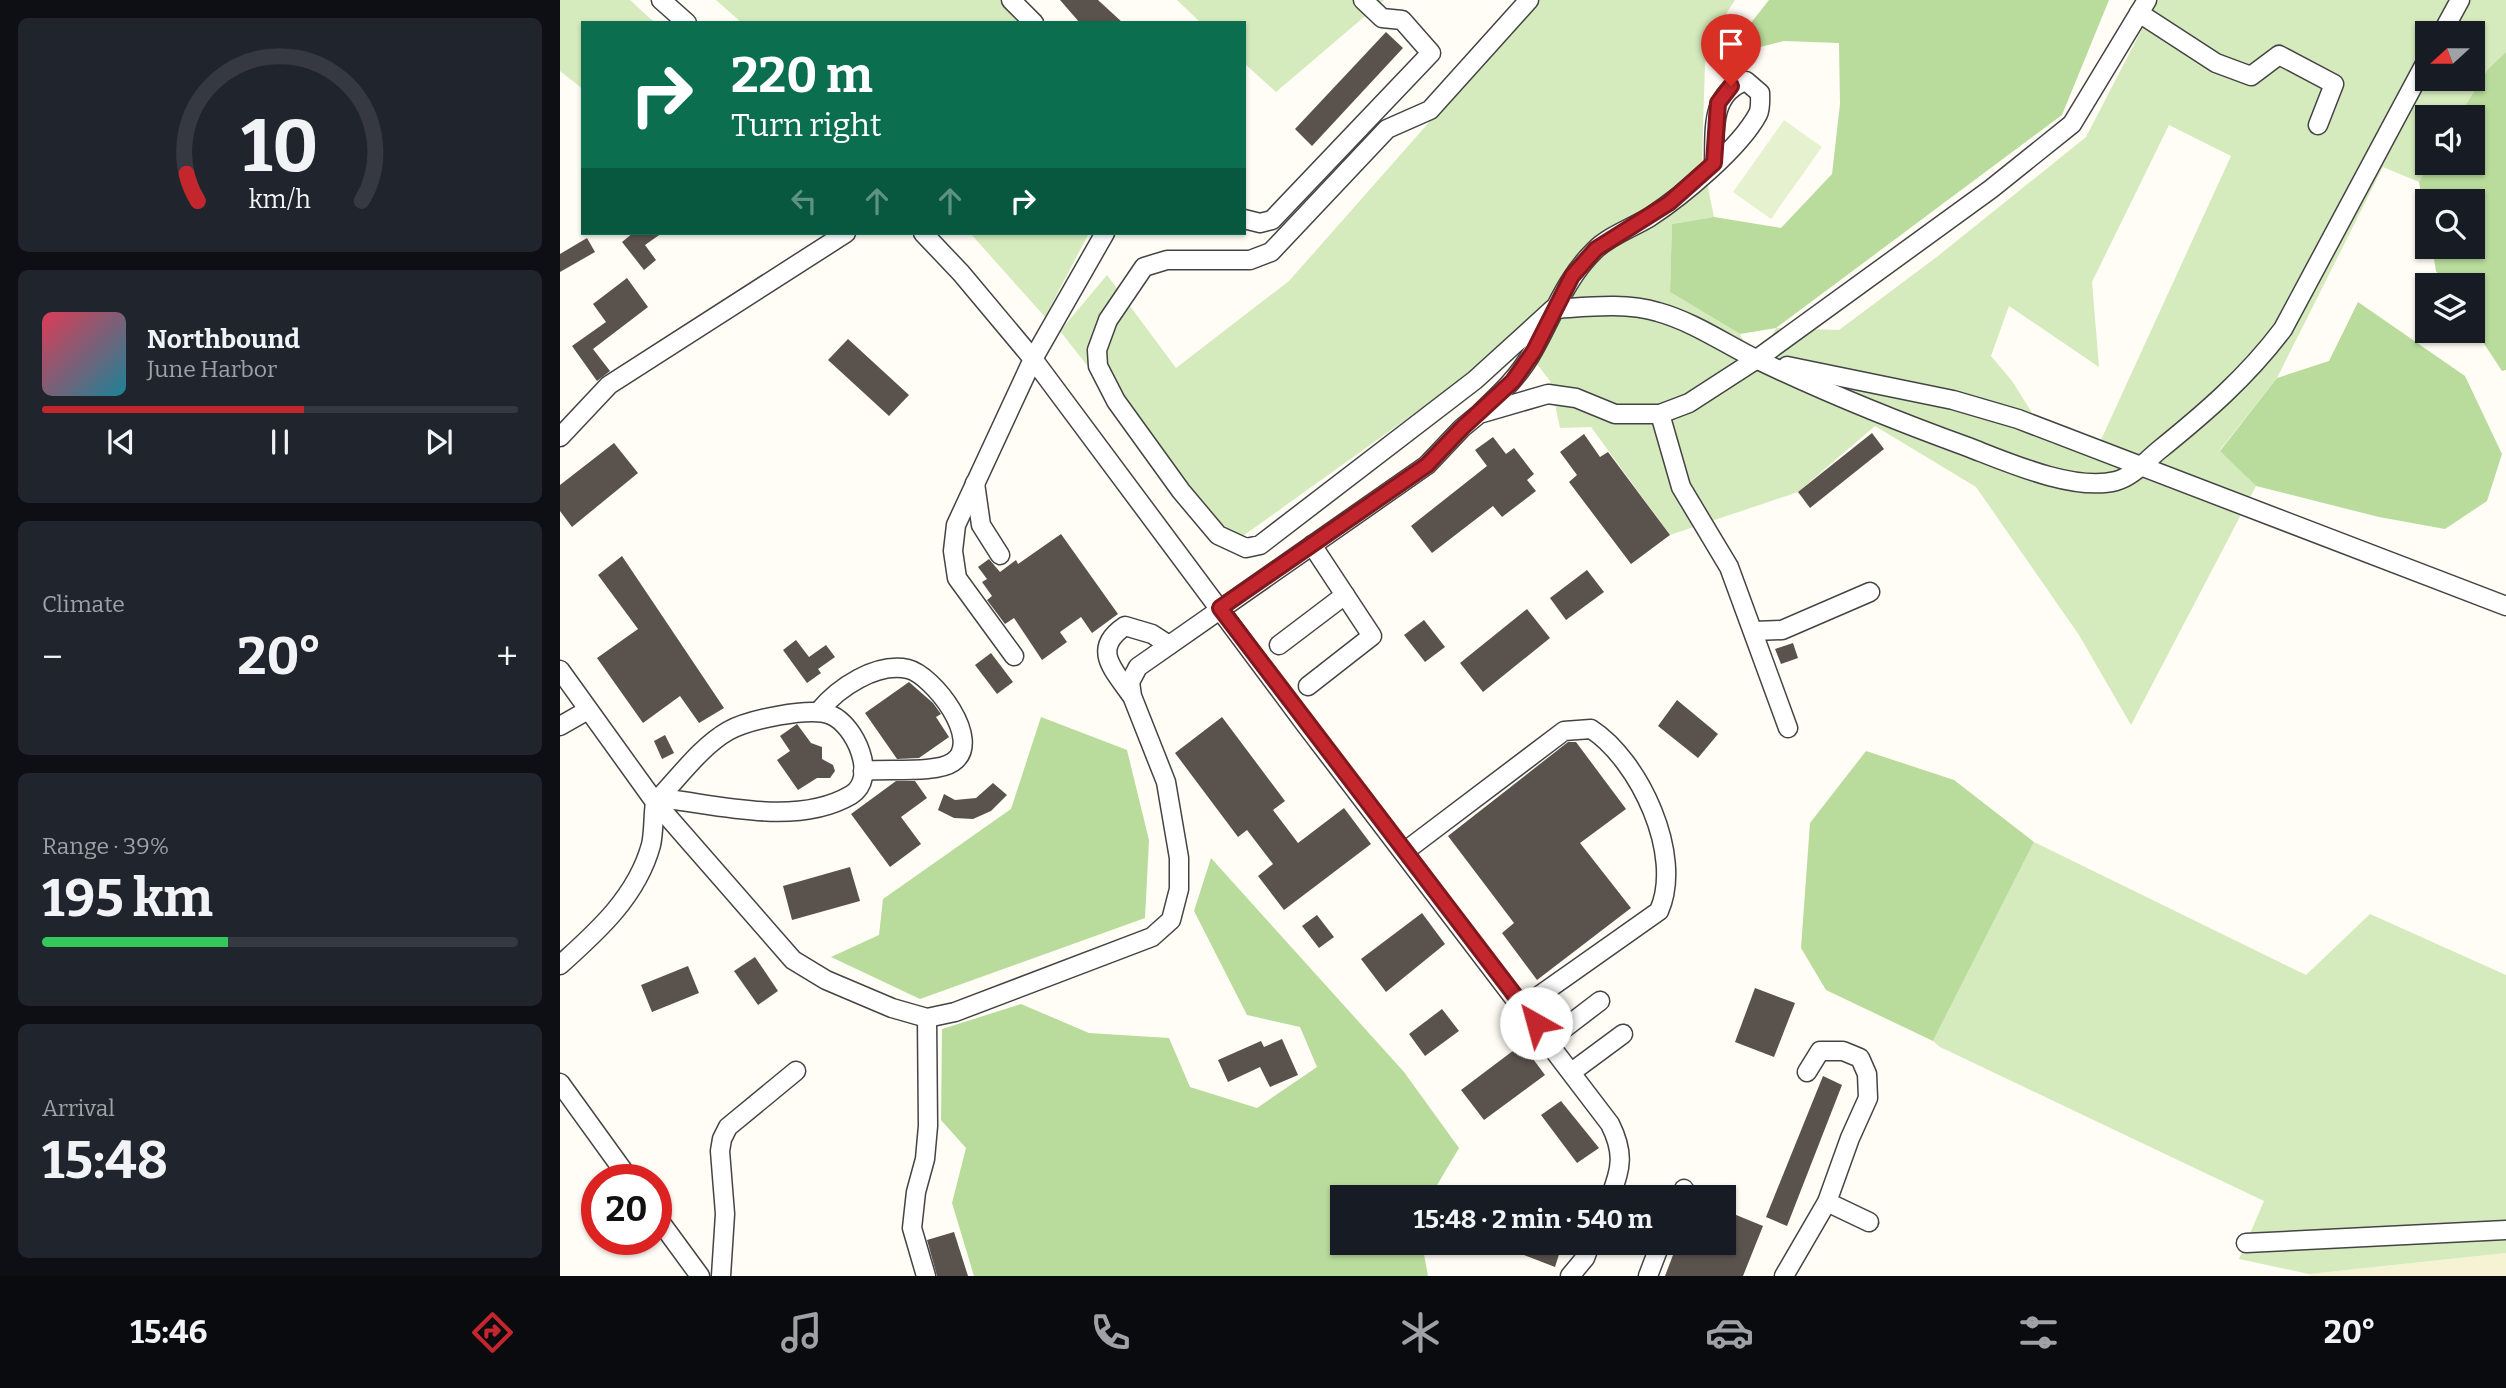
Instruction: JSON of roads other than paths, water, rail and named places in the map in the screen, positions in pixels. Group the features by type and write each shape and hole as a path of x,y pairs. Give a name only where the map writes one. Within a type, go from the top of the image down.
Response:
{"lane":[{"path":"1011,0 1032,21"},
{"path":"1246,220 1260,223 1272,220 1432,53 1402,20 1382,18 1363,0"},
{"path":"1529,0 1430,110 1387,129 1271,252 1250,260 1167,260 1143,267 1100,334 1098,366 1116,401 1181,491 1219,535 1246,548 1260,545 1475,380 1553,309 1624,307 1656,311 1686,321 1757,359 1865,409 2043,474 2119,481 2225,396 2256,365 2283,329 2415,82"},
{"path":"2449,21 2460,0"},
{"path":"669,2 685,21"},
{"path":"1479,414 1548,394 1576,398 1615,414 1660,414 1689,403 1757,359 1991,189 2072,124 2143,7 2216,63 2251,76 2279,55 2321,75 2334,85 2318,125"},
{"path":"1132,696 1130,682 1138,667 1427,465 1513,381 1534,351 1572,276 1596,249 1669,203 1714,163"},
{"path":"560,437 609,385 843,235"},
{"path":"925,235 961,273 1033,359 1573,1072 1610,1124 1620,1144 1620,1166 1614,1185"},
{"path":"1014,656 957,578 953,551 956,524 1033,359 1104,235"},
{"path":"1757,359 1953,400 2018,419 2506,606"},
{"path":"1660,414 1681,487 1729,567 1788,727"},
{"path":"975,483 981,525 1000,555"},
{"path":"1308,686 1372,636 1312,545"},
{"path":"1754,631 1782,630 1870,592"},
{"path":"1279,645 1345,595"},
{"path":"560,670 655,802 793,960 862,997 927,1018 954,1012 1065,973 1152,937 1171,920 1179,889 1179,858 1166,782 1132,696 1114,670 1106,648 1112,635 1125,626 1152,634 1169,645"},
{"path":"1152,634 1152,657"},
{"path":"819,711 863,676 884,668 909,669 928,681 954,712 963,740 961,754 953,762 931,769 863,771"},
{"path":"1114,670 1134,674"},
{"path":"560,726 588,710"},
{"path":"560,965 597,932 632,890 651,845 655,802 727,732 794,713 819,711 835,716 852,734 863,762 863,781 854,793 837,802 805,809 779,812 667,799 655,802"},
{"path":"1404,852 1564,731 1591,729 1619,752 1650,802 1657,821 1666,875 1665,897 1659,911 1523,1007"},
{"path":"1549,1040 1600,1002"},
{"path":"926,1276 912,1228 916,1192 925,1159 928,1126 927,1018"},
{"path":"1573,1072 1623,1034"},
{"path":"1784,1276 1826,1202 1868,1098 1867,1073 1860,1058 1843,1051 1820,1051 1807,1072"},
{"path":"721,1276 725,1214 722,1139 728,1127 796,1071"},
{"path":"560,1083 618,1164"},
{"path":"1826,1202 1868,1222"},
{"path":"2246,1243 2506,1230"},
{"path":"672,1238 700,1276"},
{"path":"1570,1276 1586,1255"},
{"path":"1648,1276 1656,1255"}]}
